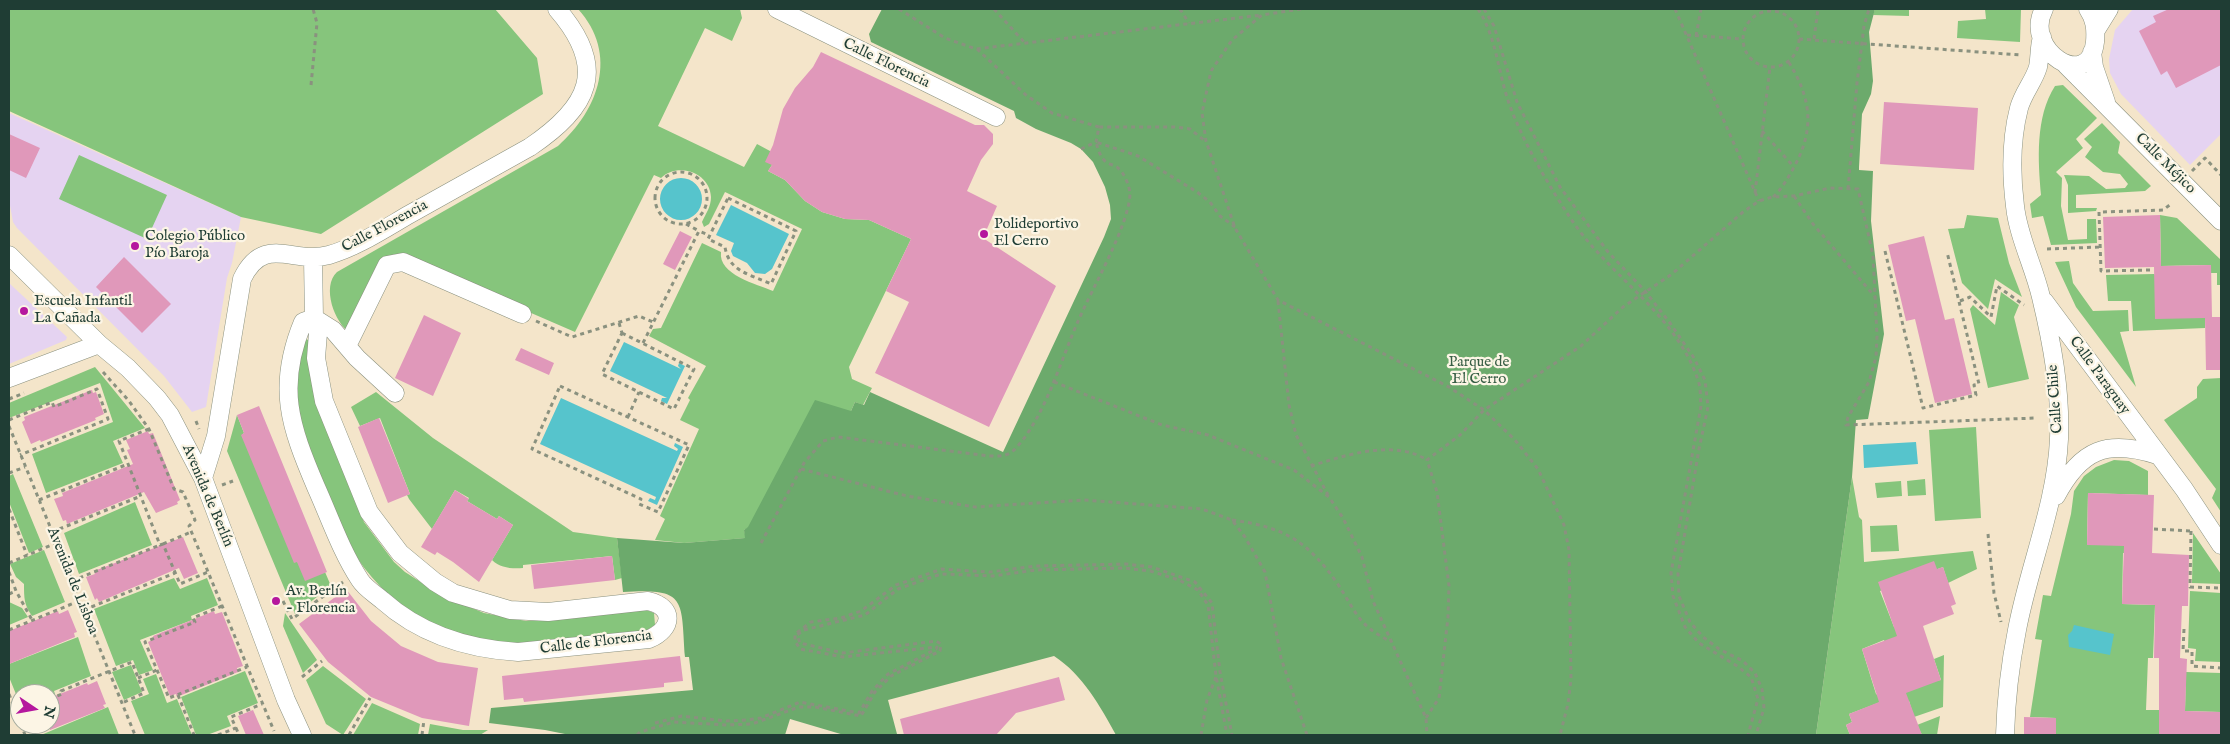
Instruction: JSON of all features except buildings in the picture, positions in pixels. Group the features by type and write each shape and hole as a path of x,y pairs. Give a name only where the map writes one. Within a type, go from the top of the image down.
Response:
{"street":[{"name":"Calle Florencia","path":"203,478 216,436 242,279 248,267 256,258 269,254 282,253 313,258 350,248 530,147 555,130 577,104 587,74 586,58 574,29 558,9"},
{"name":"Calle Florencia","path":"777,9 996,117"},
{"name":"Calle Chile","path":"2005,735 2006,701 2017,629 2049,510 2056,474 2059,403 2054,365 2041,296 2015,208 2013,167 2014,138 2019,107 2038,67 2042,37 2040,25 2044,9"},
{"path":"2088,9 2094,20 2096,30"},
{"path":"2109,9 2096,30 2092,52 2099,84 2109,107"},
{"path":"2042,37 2052,55"},
{"path":"2066,65 2077,65 2086,60 2092,52"},
{"name":"Calle Chile","path":"2038,67 2052,55"},
{"name":"Calle Méjico","path":"2052,55 2066,65 2109,107 2221,221"},
{"name":"Avenida de Berlín","path":"9,255 157,398 180,432 203,478 286,700 302,735"},
{"name":"Calle de Florencia","path":"313,258 314,318 318,333 316,358 324,401 369,512 400,553 435,582 453,593 510,610 548,612 648,600 658,603 665,609 669,618 667,626 659,635 649,639 570,647 518,652 497,651 433,635 392,609 361,582 346,555 328,514 296,438 290,414 289,378 296,340 303,322 314,318"},
{"path":"347,346 387,265 393,262 403,262 522,314"},
{"name":"Calle Paraguay","path":"2041,296 2184,489 2221,545"},
{"path":"314,318 332,330 395,392"},
{"path":"9,378 99,344"},
{"path":"2049,510 2068,475 2088,455 2111,447 2123,447 2157,455"}],"path":[{"path":"311,85 317,23 314,9"},
{"path":"899,9 945,38 976,49 1026,95 1052,114 1099,127 1175,127 1190,129 1198,133 1206,141"},
{"path":"994,9 1024,42"},
{"path":"1180,9 1189,23"},
{"path":"976,49 1301,9"},
{"path":"1478,9 1491,34 1509,105 1532,151 1572,221 1640,294 1669,329 1690,361 1699,381 1701,406 1670,573 1673,596 1685,627 1699,644 1737,666 1751,677 1758,699 1748,735"},
{"path":"1484,9 1494,26 1517,102 1560,188 1608,252 1645,291 1694,358 1705,380 1708,407 1678,574 1679,596 1690,622 1703,637 1719,649 1743,661 1755,673 1762,689 1764,708 1756,735"},
{"path":"1675,9 1759,201"},
{"path":"1696,36 1701,9"},
{"path":"1754,9 1758,14"},
{"path":"1814,39 1818,9"},
{"path":"1848,189 1857,83 1864,26 1869,9"},
{"path":"1769,11 1785,15 1794,22 1799,38 1798,47 1788,61 1770,67 1755,61 1745,48 1743,40 1747,25 1758,14 1769,11"},
{"path":"1262,14 1232,40 1211,71 1202,113 1206,141 1235,228 1278,300 1289,405 1296,435 1311,466 1343,518 1362,557 1373,601 1426,718 1427,735"},
{"path":"1686,35 1743,40"},
{"path":"1799,38 1863,45 2021,55"},
{"path":"1772,197 1781,190 1804,147 1808,115 1803,90 1788,61"},
{"path":"1755,194 1760,165 1770,67"},
{"path":"761,543 801,468 819,444 838,437 1004,456 1015,449 1032,428 1054,382 1078,320 1114,244 1124,217 1130,193 1126,178 1119,168 1106,162 1098,151 1096,142 1099,127"},
{"path":"1762,131 1794,167"},
{"path":"1081,148 1096,142 1138,156 1198,192 1210,202 1220,216 1235,228"},
{"path":"2185,165 2192,172 2205,158 2221,175"},
{"path":"685,224 703,213 707,196 705,188 694,176 677,172 669,175 658,186 655,202 663,218 671,223 685,224 709,236 708,239 725,247 727,259 731,265 771,284 796,231 728,198 709,236"},
{"path":"1427,460 1460,435 1484,410 1581,346 1623,306 1672,274 1743,212 1759,201 1772,197 1794,196 1830,188 1858,189 1873,255 1876,298 1876,357 1869,382 1848,416 1846,425 2036,418"},
{"path":"1794,196 1813,224 1876,298"},
{"path":"2150,270 2101,271 2099,212 2163,210 2170,204"},
{"path":"643,344 699,231"},
{"path":"2047,249 2100,247"},
{"path":"1885,251 1923,408 1976,395 1974,385 1979,384 1947,252"},
{"path":"1960,301 1970,297 1991,317 1997,286 2024,306"},
{"path":"1278,300 1305,316 1420,371 1484,410 1515,440 1538,469 1564,525 1569,550 1571,679 1560,735"},
{"path":"522,314 572,337 639,316 653,322"},
{"path":"619,323 622,333 602,374 674,409 694,369 622,333"},
{"path":"99,368 129,401 149,429 174,489 183,492 194,520 188,526 274,731"},
{"path":"1054,382 1162,425 1208,435 1294,470 1329,497"},
{"path":"560,386 628,417 689,445 658,512 639,504 641,499 532,449 560,386"},
{"path":"9,420 52,402 54,407 97,388 108,419 20,455"},
{"path":"9,399 27,392"},
{"path":"628,417 640,392"},
{"name":"Avenida de Lisboa","path":"9,426 135,735"},
{"path":"149,429 120,441 141,496 180,584 208,572"},
{"path":"1311,466 1369,451 1415,452 1427,460 1437,492 1449,586 1448,617 1439,698 1426,718"},
{"path":"39,500 128,464"},
{"path":"9,473 25,467"},
{"path":"801,468 907,496 975,507 1084,500 1202,509 1232,520 1263,524 1291,535 1314,554 1337,583 1356,616 1372,632 1390,641"},
{"path":"52,532 141,496"},
{"path":"9,509 27,555"},
{"path":"1232,520 1245,537 1265,572 1281,658 1307,735"},
{"path":"2154,529 2198,531"},
{"path":"2192,531 2190,587 2221,588"},
{"path":"72,581 191,532"},
{"path":"1988,534 1994,593 2002,627"},
{"path":"9,563 56,543"},
{"path":"655,722 682,716 726,721 747,720 761,718 800,702 859,713 872,691 888,674 936,649 937,646 843,657 800,648 795,641 794,634 802,627 811,622 841,618 861,611 896,585 942,569 990,572 1036,566 1126,564 1152,567 1195,582 1212,603 1220,672 1232,735"},
{"path":"637,735 640,732 674,722 726,725 752,724 799,707 815,707 860,716 876,692 891,676 940,651 941,644 936,642 843,653 800,643 798,635 812,626 844,621 865,615 898,589 941,574 993,576 1036,570 1124,568 1150,571 1178,580 1198,590 1208,605 1216,676 1227,735"},
{"path":"9,572 16,591 32,620"},
{"path":"84,610 175,573"},
{"path":"283,600 292,620 350,577"},
{"path":"9,594 16,591"},
{"path":"9,630 79,601"},
{"path":"222,606 193,618 195,622 145,642 169,698 247,667"},
{"path":"2184,629 2183,650 2192,651 2192,666 2221,668"},
{"path":"302,677 322,661"},
{"path":"60,695 62,694 61,691 132,662 144,693 122,703"},
{"path":"138,678 157,670"},
{"path":"1201,735 1207,700 1216,676"},
{"path":"178,695 194,735"},
{"path":"349,735 370,698"},
{"path":"239,735 232,717 262,704"},
{"path":"422,735 424,720"},
{"path":"218,735 236,728"}],"shaded area":[{"path":"2133,9 2221,9 2221,134 2190,165 2121,94 2110,73 2109,59 2115,30"},
{"name":"Colegio Público Pío Baroja","path":"9,113 241,217 232,263 227,278 206,407 192,412 164,376 17,228 13,222 9,200"},
{"name":"Escuela Infantil La Cañada","path":"9,283 67,337 66,340 9,364"}],"green space":[{"path":"9,9 495,9 537,58 543,94 321,234 241,217 9,111"},
{"path":"578,9 740,9 742,18 732,41 705,28 658,126 744,167 757,144 770,151 772,165 768,171 785,180 805,201 822,212 845,219 869,220 911,239 849,367 852,379 872,388 863,405 855,402 851,411 748,528 744,530 746,538 684,543 655,540 665,519 660,516 699,429 680,420 690,400 688,398 706,366 649,336 653,329 661,328 702,243 721,252 722,260 732,273 773,291 802,229 725,192 709,224 704,227 702,222 711,201 709,188 705,181 692,172 684,170 675,171 661,178 654,175 575,332 395,254 385,258 350,333 339,321 332,304 330,286 337,272 558,146 572,132 584,116 593,99 599,81 600,63 598,44 591,26"},
{"name":"Parque de El Cerro","path":"882,9 1875,9 1869,32 1873,81 1871,94 1862,114 1859,170 1873,171 1871,221 1884,334 1868,419 1856,420 1852,477 1816,735 1116,735 1090,692 1074,672 1054,656 888,700 897,734 894,735 844,735 790,719 785,735 570,735 489,723 491,708 693,690 689,657 685,657 683,622 676,601 670,596 659,592 623,592 617,538 684,543 745,538 744,530 748,527 815,400 851,411 855,402 864,405 870,392 1003,452 1104,237 1111,219 1110,205 1105,187 1093,162 1081,149 1016,118 1014,111 871,42 869,34"},
{"path":"1875,9 1909,9 1909,16 1873,15"},
{"path":"1985,9 2021,9 2020,42 1957,38 1958,21 1986,19"},
{"path":"2063,85 2097,118 2076,139 2083,148 2056,172 2062,178 2061,206 2068,240 2087,239 2087,219 2096,219 2097,243 2051,245 2043,216 2032,218 2030,204 2041,195 2039,139 2044,111 2055,86"},
{"path":"2102,123 2120,142 2118,153 2151,186 2145,191 2076,195 2076,208 2097,208 2096,211 2068,213 2068,185 2064,175 2089,176 2106,189 2125,188 2128,184 2120,174 2103,172 2085,157 2092,147 2084,139"},
{"path":"79,155 167,195 147,239 59,199"},
{"path":"1967,215 1998,218 2009,263 2022,297 1995,279 1988,309 1962,283 1948,229 1964,228"},
{"path":"2160,215 2177,218 2221,260 2221,285 2217,285 2217,273 2211,273 2211,265 2161,266"},
{"path":"2069,261 2073,283 2093,311 2128,310 2129,331 2120,332 2136,387 2076,307 2055,262"},
{"path":"2154,274 2205,317 2205,328 2133,331 2131,301 2108,301 2106,275"},
{"path":"2001,292 2019,305 2014,317 2029,379 1988,388 1970,309 1973,305 1995,325"},
{"path":"303,339 310,340 310,373 317,406 364,522 394,562 405,572 441,595 484,613 526,621 642,608 654,613 655,625 647,630 534,643 493,642 467,637 443,629 421,618 400,604 364,568 350,546 299,426 295,384"},
{"path":"95,367 145,428 113,441 123,463 46,493 32,454 113,422 100,383 9,418 9,403"},
{"path":"2221,378 2221,512 2212,498 2216,489 2164,420 2197,398 2197,387 2203,379"},
{"path":"376,392 433,438 573,532 617,538 622,578 615,580 612,556 523,565 523,568 510,568 499,565 492,560 513,525 499,516 497,519 467,501 469,498 455,490 432,529 407,495 410,494 380,418 360,426 351,407"},
{"path":"237,415 244,433 242,435 297,562 325,572 331,586 295,614 227,451"},
{"path":"1976,427 1981,518 1935,521 1929,430"},
{"path":"2114,460 2129,461 2148,471 2148,495 2088,493 2087,544 2111,545 2124,537 2127,553 2123,553 2122,604 2155,605 2153,658 2148,658 2146,710 2160,710 2159,735 2056,735 2056,718 2030,717 2042,640 2035,639 2043,595 2051,596 2071,514 2074,491 2084,476 2096,467"},
{"path":"13,474 43,547 29,553 9,502 9,476"},
{"path":"1852,477 1859,517 1862,520 1864,562 1973,551 1977,569 1948,583 1943,567 1880,591 1894,627 1900,626 1903,633 1889,653 1884,640 1862,649 1876,694 1886,700 1849,714 1852,722 1846,725 1850,735 1816,735"},
{"path":"1925,479 1926,495 1908,496 1907,481"},
{"path":"1901,481 1902,496 1877,498 1875,483"},
{"path":"135,502 152,545 79,574 64,533"},
{"path":"1897,525 1899,551 1871,552 1870,526"},
{"path":"2193,533 2221,574 2221,584 2192,583"},
{"path":"44,550 65,602 32,616 25,601 24,584 16,577 10,564"},
{"path":"174,578 180,589 207,578 218,605 191,616 192,620 140,640 153,670 139,675 133,660 116,666 94,609"},
{"path":"2190,591 2221,593 2221,662 2195,661 2196,649 2188,648"},
{"path":"9,602 22,608 28,617 9,625"},
{"path":"285,613 317,660 303,673 283,626"},
{"path":"78,637 91,676 60,689 60,684 12,684 9,677 9,664"},
{"path":"1944,655 1943,707 1914,717 1909,701 1903,703 1901,685 1941,680 1934,659"},
{"path":"131,665 142,692 124,700 112,672"},
{"path":"323,666 366,699 343,735 326,724 306,680"},
{"path":"245,671 258,703 227,716 231,726 207,735 196,735 181,697"},
{"path":"2186,672 2221,673 2220,712 2185,711"},
{"path":"156,674 167,703 177,699 192,735 145,735 131,701 149,694 143,679"},
{"path":"372,703 420,724 418,735 353,735"},
{"path":"108,707 119,735 41,735 60,734 60,727"},
{"path":"1940,716 1937,735 1922,735 1917,725"},
{"path":"430,724 463,730 488,730 480,735 428,735"}],"water":[{"path":"685,178 693,181 699,187 702,199 699,211 693,217 677,220 669,217 663,211 660,195 663,187 669,181"},
{"path":"731,205 789,234 772,269 765,274 755,273 747,263 733,256 731,251 734,243 716,235"},
{"path":"624,342 681,369 678,366 679,363 685,366 667,404 661,401 662,398 667,398 610,371"},
{"path":"561,398 677,451 678,449 674,446 675,443 683,447 657,505 648,501 650,498 655,500 656,497 540,444"},
{"path":"1916,442 1918,464 1864,468 1863,445"},
{"path":"2074,625 2114,634 2110,655 2069,647 2068,635"}],"place":[{"name":"Polideportivo El Cerro","path":"984,234"},
{"name":"Colegio Público Pío Baroja","path":"135,246"},
{"name":"Escuela Infantil La Cañada","path":"24,311"},
{"name":"Av. Berlín - Florencia","path":"276,601"}]}
